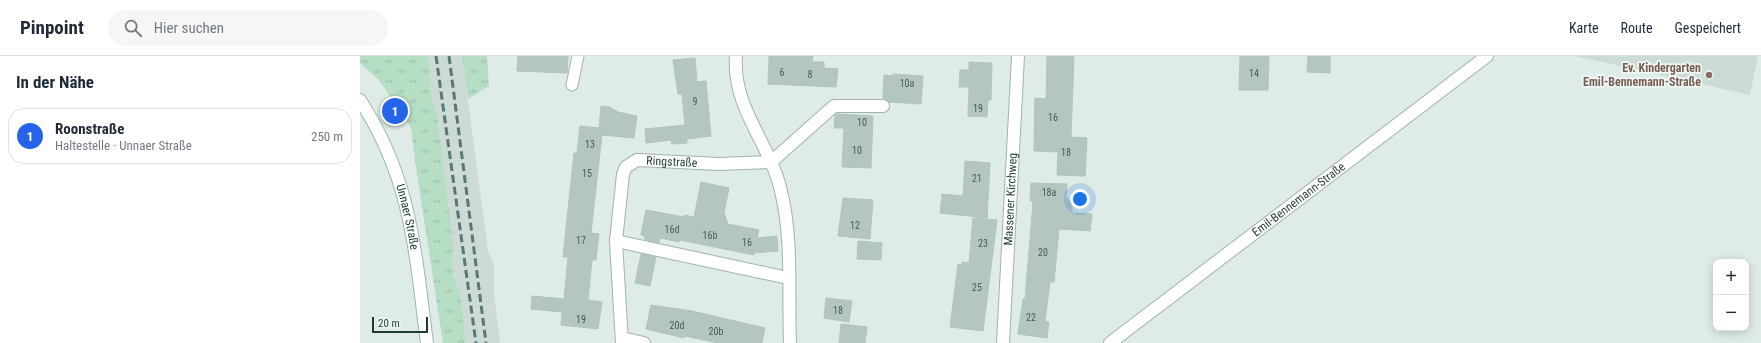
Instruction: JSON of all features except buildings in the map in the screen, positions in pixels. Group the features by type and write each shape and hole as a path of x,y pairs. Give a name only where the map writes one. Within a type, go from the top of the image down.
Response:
{"street":[{"path":"736,56 735,70 739,93 771,162 781,189 787,220 790,343"},
{"name":"Massener Kirchweg","path":"1003,343 1018,56"},
{"name":"Emil-Bennemann-Straße","path":"1110,343 1476,60 1487,56"},
{"name":"Unnaer Straße","path":"360,100 376,125 395,166 408,211 414,239 427,343"},
{"path":"771,162 834,106 883,106"},
{"name":"Ringstraße","path":"644,343 622,341 616,241 623,174 626,167 631,162 637,160 719,164 771,162"},
{"path":"616,241 788,278"}],"lane":[{"path":"572,85 578,56"}],"shaded area":[{"path":"428,56 462,56 488,251 494,266 494,294 500,343 466,343 460,292 454,279 452,264 454,250 437,113 431,98 429,85"},
{"name":"Ev. Kindergarten Emil-Bennemann-Straße","path":"1575,56 1758,56 1750,95"}],"green space":[{"path":"360,56 428,56 431,91 437,113 454,250 452,264 454,279 460,292 466,343 443,343 411,128 379,80 360,63"},
{"path":"462,56 487,56 489,86 468,99"}],"railway":[{"path":"436,56 476,343"},
{"path":"449,56 486,343"}],"place":[{"name":"Ev. Kindergarten Emil-Bennemann-Straße","path":"1709,75"},
{"name":"Roonstraße","path":"395,111"}]}
